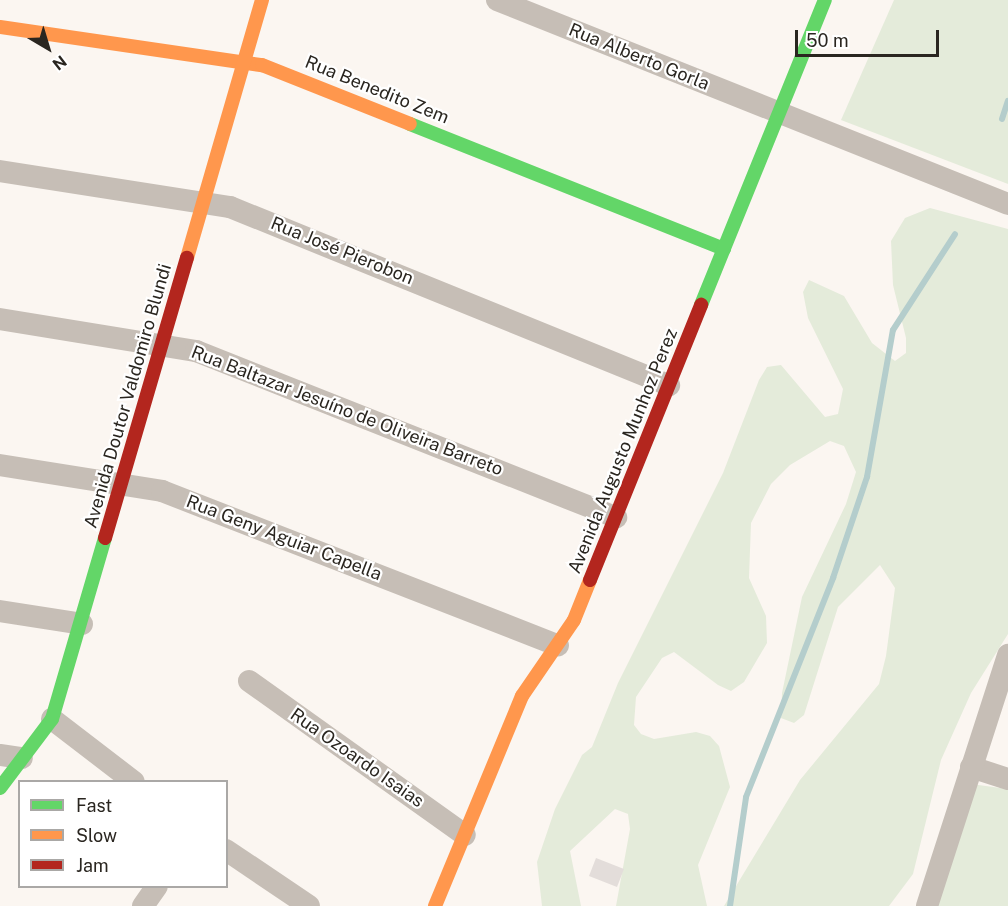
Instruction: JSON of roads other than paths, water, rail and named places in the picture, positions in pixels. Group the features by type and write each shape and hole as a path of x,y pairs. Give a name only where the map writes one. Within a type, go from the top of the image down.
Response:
{"street":[{"name":"Avenida Doutor Valdomiro Blundi","path":"0,788 11,757 52,719 123,483 200,201 262,0"},
{"name":"Rua Alberto Gorla","path":"497,0 780,113 824,133 1008,204"},
{"name":"Avenida Augusto Munhoz Perez","path":"435,906 522,696 574,620 825,0"},
{"name":"Rua Benedito Zem","path":"0,27 242,62 302,78 724,249"},
{"name":"Rua José Pierobon","path":"0,171 200,201 278,224 669,385"},
{"name":"Rua Baltazar Jesuíno de Oliveira Barreto","path":"0,319 162,342 238,366 616,517"},
{"name":"Rua Geny Aguiar Capella","path":"0,465 123,483 192,501 558,645"},
{"path":"0,611 82,624"},
{"path":"927,906 1008,655"},
{"name":"Rua Ozoardo Isaias","path":"249,681 465,835"},
{"path":"52,719 131,780"},
{"path":"971,767 1008,779"},
{"path":"228,851 309,906"},
{"path":"143,906 156,888"}],"waterway":[{"path":"1002,119 1008,101"},
{"path":"730,906 746,797 833,578 867,477 893,330 955,234"}]}
